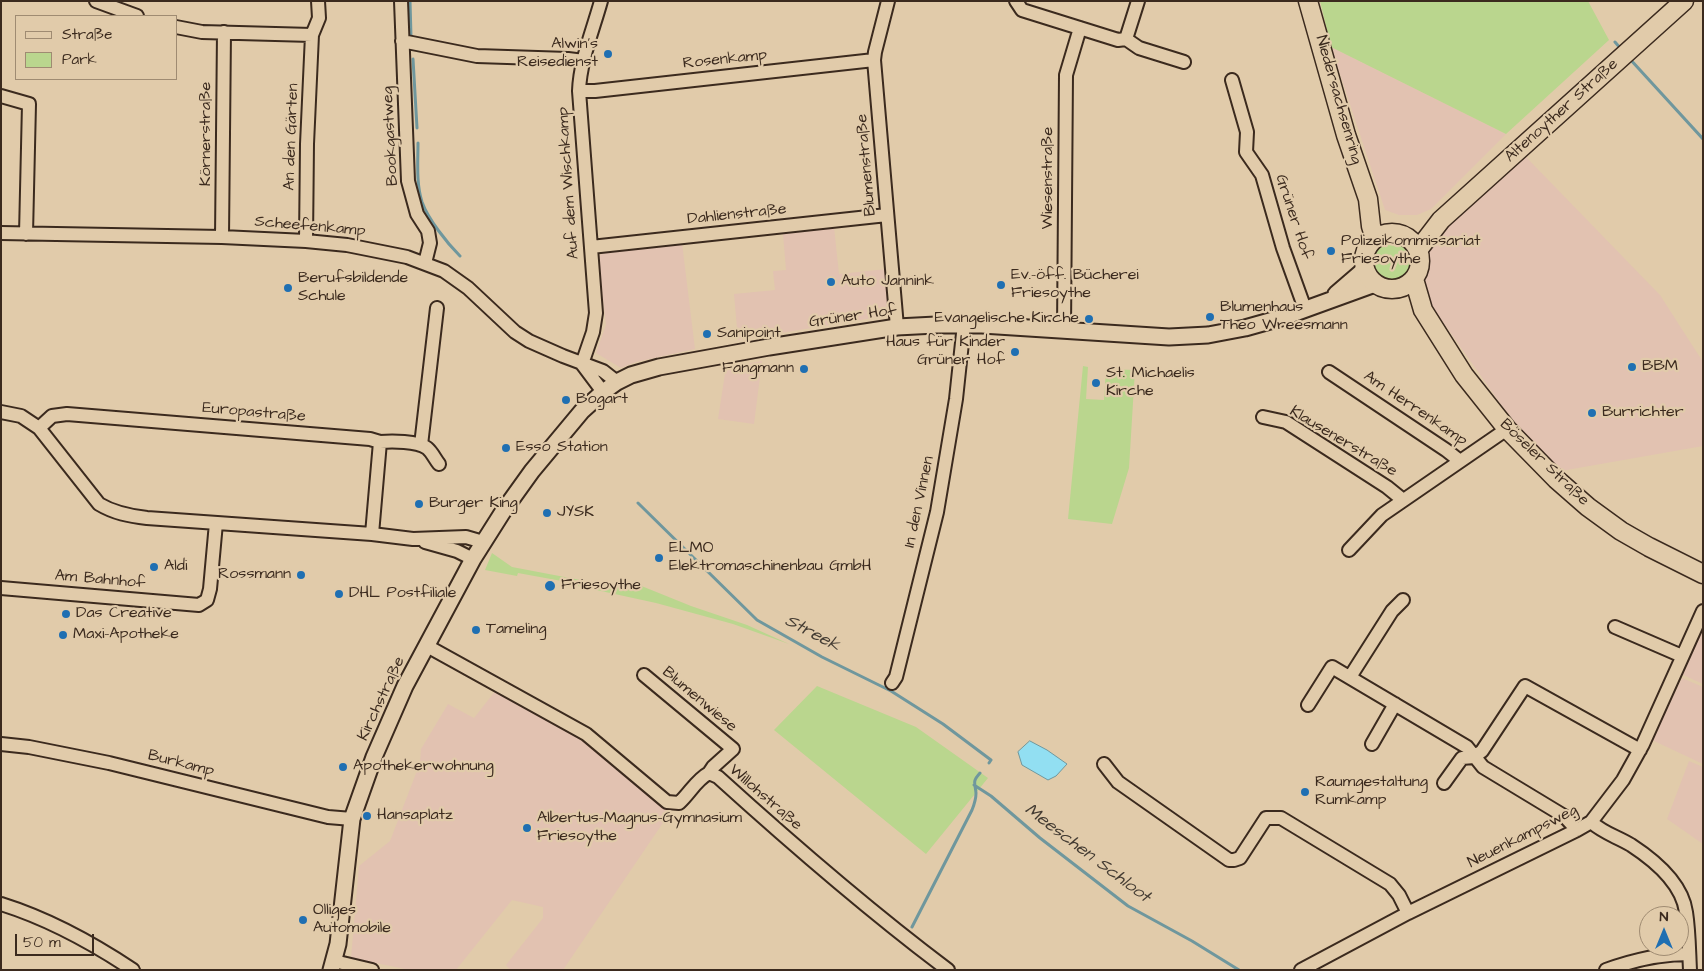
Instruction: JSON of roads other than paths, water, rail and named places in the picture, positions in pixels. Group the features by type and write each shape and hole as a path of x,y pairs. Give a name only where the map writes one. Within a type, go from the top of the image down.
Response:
{"main road":[{"name":"Niedersachsenring","path":"1308,1 1346,134 1382,236"},
{"name":"Altenoyther Straße","path":"1413,244 1684,1"},
{"path":"1399,234 1413,244 1420,265 1414,279 1407,285 1399,288 1391,289 1375,284 1365,269 1365,252 1369,245 1382,236 1399,234"},
{"name":"Böseler Straße","path":"1414,279 1424,310 1464,375 1506,429 1588,507 1621,531 1649,548 1703,574"},
{"name":"Böseler Straße","path":"1399,288 1424,310"}],"street":[{"path":"96,1 134,15"},
{"name":"An den Gärten","path":"306,241 312,35 319,18 318,1"},
{"name":"Bookgastweg","path":"401,1 408,181 417,214 428,231 430,243 425,263"},
{"name":"Auf dem Wischkamp","path":"582,364 593,332 596,313 578,91 584,61 602,1"},
{"name":"Blumenstraße","path":"888,1 874,60 897,327"},
{"path":"1016,1 1022,10 1118,40 1126,39 1139,48 1184,62"},
{"path":"1126,39 1138,1"},
{"path":"178,27 202,32 312,35"},
{"name":"Wiesenstraße","path":"1064,330 1066,75 1080,28"},
{"name":"Körnerstraße","path":"222,237 224,32"},
{"path":"402,41 477,56 584,61"},
{"name":"Rosenkamp","path":"578,91 595,91 874,60"},
{"name":"Grüner Hof","path":"1232,80 1247,132 1246,152 1262,175 1305,309"},
{"path":"1,96 29,104 26,234"},
{"name":"Dahlienstraße","path":"591,247 887,215"},
{"name":"Scheefenkamp","path":"1,233 222,237 306,241 347,245 386,252 425,263 444,271 468,288 515,332 544,349 603,371 617,382"},
{"name":"Grüner Hof","path":"1331,298 1365,269"},
{"name":"Grüner Hof","path":"483,542 526,479 582,411 603,392 631,375 659,367 769,347 897,327 964,324 1169,337 1208,335 1245,328 1375,284"},
{"path":"437,308 421,445 429,449 438,464"},
{"name":"In den Vinnen","path":"892,683 896,677 936,512 956,399 964,324"},
{"path":"582,364 603,392"},
{"name":"Am Herrenkamp","path":"1329,372 1460,461 1506,429"},
{"path":"1,412 21,416 39,428 90,494 99,504 110,511 146,518 372,534 413,539 457,551 473,559"},
{"name":"Europastraße","path":"39,428 52,416 67,414 421,445"},
{"name":"Klausenerstraße","path":"1263,417 1286,422 1387,487 1403,500"},
{"path":"372,534 380,442"},
{"path":"1349,550 1374,523 1403,500 1460,461"},
{"name":"Am Bahnhof","path":"1,588 199,605 207,600 210,589 216,523"},
{"path":"413,539 466,537 483,542"},
{"name":"Kirchstraße","path":"332,966 342,920 352,819 382,738 405,686 483,542"},
{"path":"1350,677 1392,611 1403,600"},
{"name":"Neuenkampsweg","path":"1301,970 1408,913 1591,822 1623,780 1640,750 1703,610"},
{"path":"1615,627 1682,656"},
{"name":"Willohstraße","path":"427,646 586,734 667,802 679,803 686,797 700,778 709,773 718,777 906,939 948,970"},
{"path":"1308,705 1332,667 1467,746 1483,767 1564,816 1577,830"},
{"name":"Blumenwiese","path":"644,675 733,749 709,773"},
{"path":"1444,783 1462,758 1474,756 1482,751 1524,686 1640,750"},
{"path":"1372,744 1395,704"},
{"name":"Burkamp","path":"1,744 82,757 328,817 352,819"},
{"path":"1104,764 1118,782 1229,860 1240,858 1266,818 1281,818 1390,884 1399,895 1408,913"},
{"path":"1591,822 1601,831 1655,863 1669,877 1681,894 1685,906"},
{"path":"1,904 30,913 69,931 131,969"},
{"path":"1689,954 1690,970"},
{"path":"1606,970 1627,962 1661,956"},
{"path":"332,966 372,970"}],"water":[{"path":"1030,741 1067,764 1056,776 1048,780 1022,765 1018,752"}],"waterway":[{"name":"Streek","path":"410,1 411,37"},
{"path":"1615,42 1621,49"},
{"path":"1629,58 1703,139"},
{"name":"Streek","path":"413,59 417,128"},
{"name":"Streek","path":"418,143 418,180 422,202 438,230 460,256"},
{"name":"Streek","path":"638,503 757,620 822,657 891,691 943,724 991,760 989,763"},
{"name":"Streek","path":"912,927 972,810 976,795 975,780 980,773"},
{"name":"Meeschen Schloot","path":"974,785 991,796 1040,838 1128,906 1192,941 1239,970"}],"place":[{"name":"Alwin's Reisedienst","path":"608,54"},
{"name":"Polizeikommissariat Friesoythe","path":"1331,251"},
{"name":"Auto Jannink","path":"831,282"},
{"name":"Ev.-öff. Bücherei Friesoythe","path":"1001,285"},
{"name":"Berufsbildende Schule","path":"288,288"},
{"name":"Blumenhaus Theo Wreesmann","path":"1210,317"},
{"name":"Evangelische Kirche","path":"1089,319"},
{"name":"Sanipoint","path":"707,334"},
{"name":"Haus für Kinder Grüner Hof","path":"1015,352"},
{"name":"BBM","path":"1632,367"},
{"name":"Fangmann","path":"804,369"},
{"name":"St. Michaelis Kirche","path":"1096,383"},
{"name":"Bogart","path":"566,400"},
{"name":"Burrichter","path":"1592,413"},
{"name":"Esso Station","path":"506,448"},
{"name":"Burger King","path":"419,504"},
{"name":"JYSK","path":"547,513"},
{"name":"ELMO Elektromaschinenbau GmbH","path":"659,558"},
{"name":"Aldi","path":"154,567"},
{"name":"Rossmann","path":"301,575"},
{"name":"Friesoythe","path":"550,586"},
{"name":"DHL Postfiliale","path":"339,594"},
{"name":"Das Creative","path":"66,614"},
{"name":"Tameling","path":"476,630"},
{"name":"Maxi-Apotheke","path":"63,635"},
{"name":"Apothekerwohnung","path":"343,767"},
{"name":"Raumgestaltung Rumkamp","path":"1305,792"},
{"name":"Hansaplatz","path":"367,816"},
{"name":"Albertus-Magnus-Gymnasium Friesoythe","path":"527,828"},
{"name":"Olliges Automobile","path":"303,920"}]}
